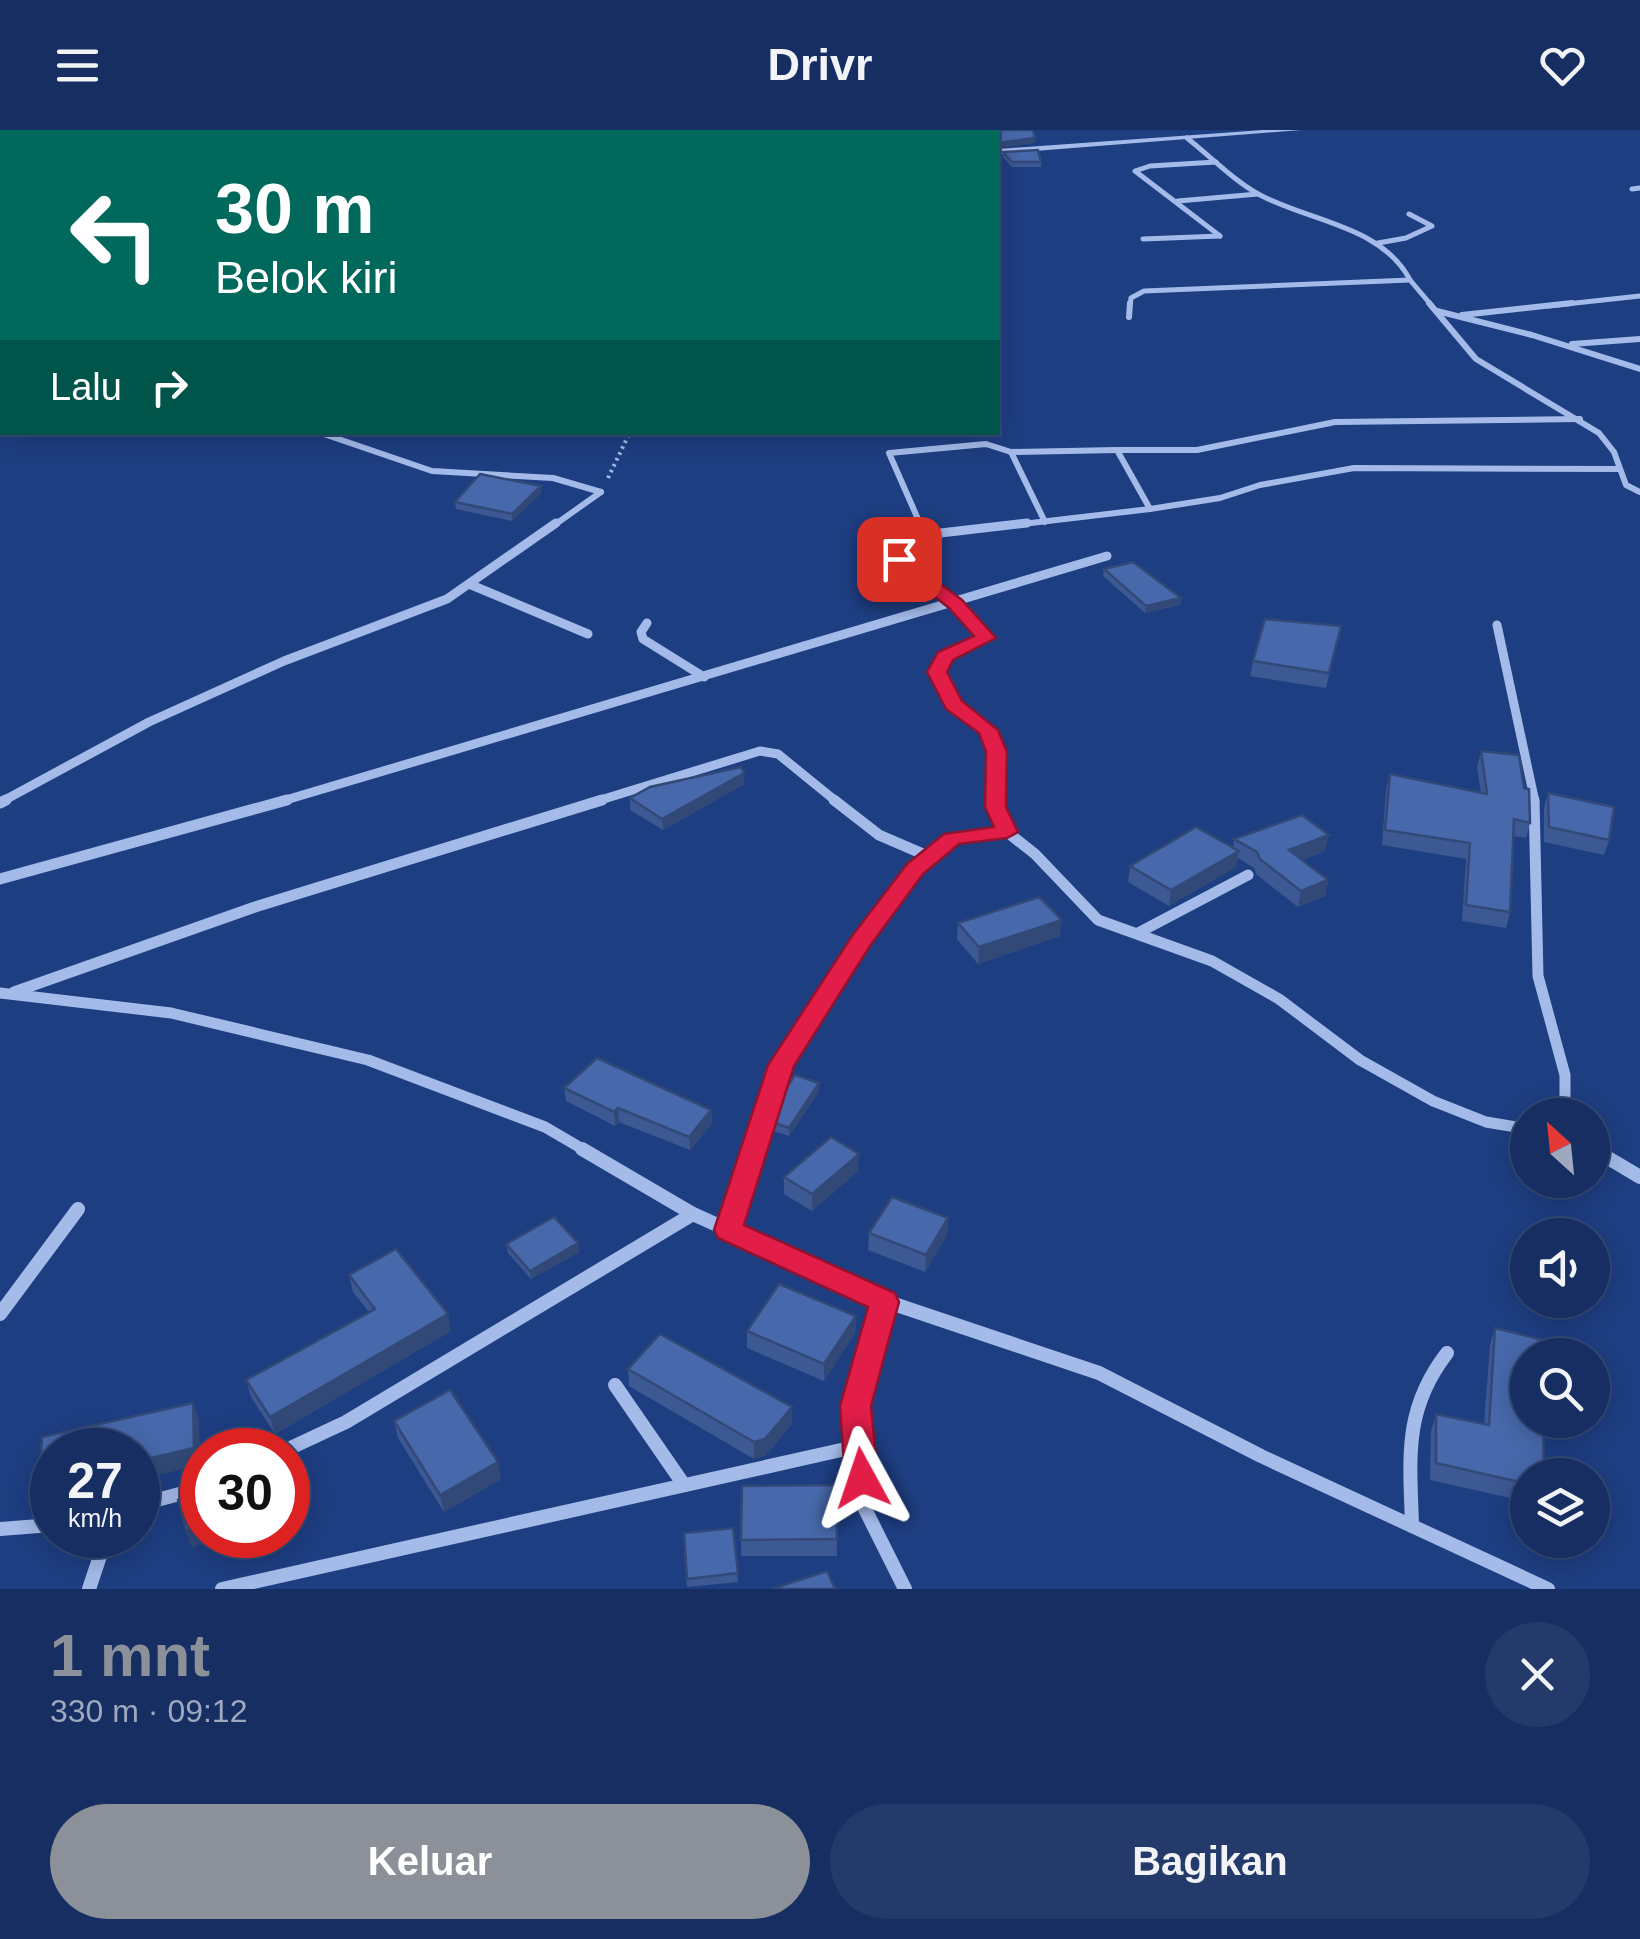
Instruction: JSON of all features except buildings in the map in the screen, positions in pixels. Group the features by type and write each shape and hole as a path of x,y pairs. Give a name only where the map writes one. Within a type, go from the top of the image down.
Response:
{"street":[{"path":"1000,152 1297,130"},
{"path":"1188,138 1258,194 1378,243 1398,257 1410,280 1476,359 1580,420 1614,452 1626,485 1640,492"},
{"path":"1143,239 1220,236 1135,171 1150,166 1216,162"},
{"path":"1178,201 1258,194"},
{"path":"1378,243 1406,238 1432,226 1408,214"},
{"path":"1129,316 1131,298 1144,291 1410,280"},
{"path":"1456,316 1640,296"},
{"path":"1436,311 1640,369"},
{"path":"1561,344 1640,339"},
{"path":"1580,420 1336,422 1197,450 1011,452 986,444 890,453 922,528 932,534 1220,498 1260,485 1354,468 1618,469"},
{"path":"327,435 432,472 553,478 600,492"},
{"path":"1117,450 1150,508"},
{"path":"1011,452 1045,522"},
{"path":"0,802 148,722 284,660 447,599 600,492"},
{"path":"0,879 164,836 956,604 1107,556"},
{"path":"899,559 956,604 986,638 945,656 937,672 953,705 988,730 996,752 996,807 1007,832 1036,854 1098,920 1212,960 1280,999 1360,1060 1433,1101 1486,1122 1510,1126"},
{"path":"470,584 588,634"},
{"path":"647,623 641,632 644,639 704,677"},
{"path":"1497,625 1537,814 1538,976 1565,1075 1565,1098"},
{"path":"4,994 255,907 760,752 778,754 879,835 930,857"},
{"path":"728,1230 781,1065 860,941 915,869 952,838 1007,832"},
{"path":"1138,933 1248,876"},
{"path":"4,994 171,1013 368,1060 545,1127 693,1214 884,1302 1100,1373 1261,1456 1548,1589"},
{"path":"1610,1158 1640,1176"},
{"path":"0,1314 78,1209"},
{"path":"310,1439 346,1422 693,1214"},
{"path":"884,1302 856,1406 865,1508 905,1589"},
{"path":"1412,1526 1414,1404 1428,1374 1447,1353"},
{"path":"615,1385 684,1484"},
{"path":"222,1589 859,1446"},
{"path":"0,1529 30,1527"},
{"path":"89,1589 99,1558"}],"path":[{"path":"600,492 628,435"}],"route":[{"path":"862,1478 856,1406 884,1302 728,1230 781,1065 860,941 915,869 952,838 1007,832 996,807 996,752 988,730 953,705 937,672 945,656 986,638 956,604 899,559"}]}
